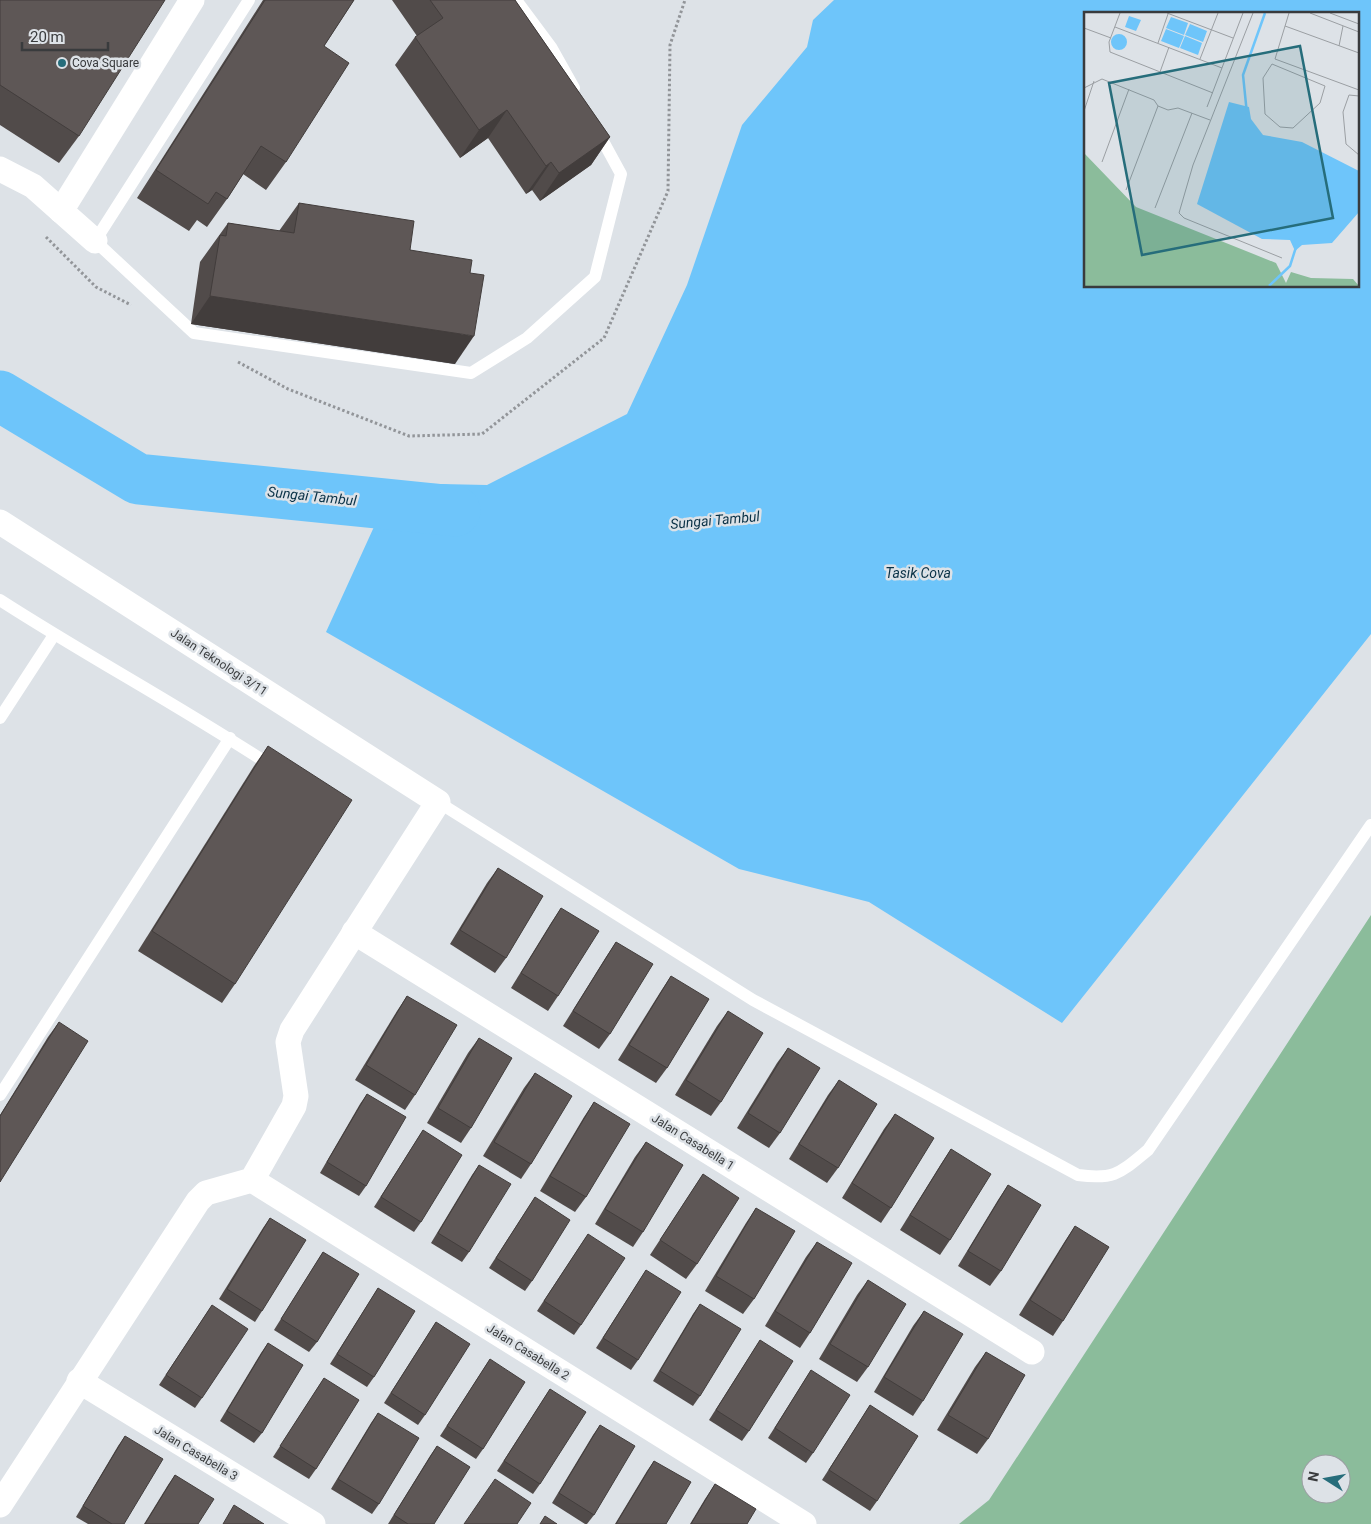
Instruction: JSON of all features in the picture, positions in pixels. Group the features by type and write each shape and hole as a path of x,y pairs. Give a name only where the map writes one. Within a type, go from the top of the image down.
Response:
{"street":[{"path":"61,211 192,0"},
{"path":"0,169 33,186 95,241"},
{"name":"Jalan Teknologi 3/11","path":"0,522 438,802"},
{"path":"0,1505 198,1201 206,1193 252,1180 294,1106 296,1096 288,1042 292,1030 438,802"},
{"name":"Jalan Casabella 1","path":"354,932 1032,1352"},
{"name":"Jalan Casabella 2","path":"252,1180 804,1524"},
{"name":"Jalan Casabella 3","path":"79,1381 313,1524"}],"lane":[{"path":"249,0 95,241 194,333 471,373 528,338 595,277 621,174 593,123"},
{"path":"516,0 552,47 579,98"},
{"path":"0,600 54,635 230,738 279,771"},
{"path":"0,718 54,635"},
{"path":"0,1095 230,738"},
{"path":"438,802 753,1000 1078,1175 1100,1178 1122,1172 1148,1150 1371,825"}],"path":[{"path":"236,361 288,389 409,436 482,434 604,338 668,191 670,46 685,0"},
{"path":"41,232 96,286 131,305"}],"green space":[{"path":"1371,915 1371,1524 959,1524 989,1500"}],"water":[{"name":"Tasik Cova","path":"834,0 1371,0 1371,634 1062,1023 869,902 739,869 326,632 394,483 487,485 627,414 687,285 742,125 807,47 813,20"}],"building":[{"name":"Cova Square","path":"0,0 165,0 79,136 0,85"},
{"path":"265,0 354,0 324,46 349,63 286,162 261,146 227,199 216,192 208,204 156,170"},
{"path":"430,0 515,0 610,137 559,173 551,162 546,166 507,110 479,130 415,37 443,18"},
{"path":"299,203 414,221 410,250 472,260 470,273 484,275 474,336 210,296 220,235 226,236 228,223 294,233"},
{"path":"268,746 352,800 235,984 152,931"},
{"path":"498,868 543,896 506,958 460,930"},
{"path":"561,908 599,931 558,996 521,973"},
{"path":"616,942 653,964 610,1034 573,1011"},
{"path":"671,976 709,999 667,1068 629,1045"},
{"path":"407,996 457,1025 415,1095 366,1065"},
{"path":"728,1011 763,1033 721,1102 686,1080"},
{"path":"59,1022 88,1041 0,1182 0,1116"},
{"path":"479,1038 512,1058 471,1128 438,1108"},
{"path":"788,1048 820,1068 780,1133 748,1113"},
{"path":"535,1073 572,1096 531,1164 494,1142"},
{"path":"839,1080 877,1104 838,1168 799,1144"},
{"path":"367,1094 406,1117 366,1186 327,1162"},
{"path":"594,1102 630,1124 586,1197 550,1176"},
{"path":"895,1114 934,1138 891,1208 852,1183"},
{"path":"423,1130 462,1155 421,1222 381,1197"},
{"path":"646,1142 683,1165 643,1232 605,1209"},
{"path":"951,1149 991,1174 950,1240 910,1215"},
{"path":"479,1165 511,1184 469,1252 438,1233"},
{"path":"703,1174 739,1198 697,1264 660,1240"},
{"path":"1008,1185 1041,1205 1001,1271 968,1251"},
{"path":"535,1197 570,1220 532,1281 496,1258"},
{"path":"756,1208 795,1231 754,1299 716,1276"},
{"path":"270,1218 306,1240 262,1311 227,1289"},
{"path":"1075,1226 1109,1247 1063,1321 1030,1300"},
{"path":"588,1234 625,1258 581,1325 544,1301"},
{"path":"817,1242 852,1263 810,1333 775,1311"},
{"path":"323,1252 359,1274 317,1342 281,1319"},
{"path":"646,1270 681,1292 638,1360 603,1338"},
{"path":"868,1280 906,1304 868,1367 830,1344"},
{"path":"378,1288 415,1311 374,1377 337,1354"},
{"path":"700,1304 741,1329 700,1396 660,1371"},
{"path":"212,1305 248,1329 202,1398 166,1375"},
{"path":"924,1311 963,1334 923,1401 884,1377"},
{"path":"436,1322 470,1344 425,1415 391,1393"},
{"path":"760,1340 793,1361 749,1431 716,1410"},
{"path":"268,1343 303,1365 262,1433 227,1411"},
{"path":"986,1352 1025,1375 988,1439 948,1415"},
{"path":"490,1359 525,1382 483,1449 447,1426"},
{"path":"811,1370 850,1395 813,1453 775,1428"},
{"path":"324,1378 359,1400 316,1469 280,1446"},
{"path":"550,1389 586,1412 540,1484 504,1461"},
{"path":"870,1405 918,1436 877,1501 829,1470"},
{"path":"378,1413 419,1438 379,1504 338,1479"},
{"path":"600,1425 635,1446 594,1515 559,1493"},
{"path":"125,1436 163,1459 124,1524 112,1524 83,1506"},
{"path":"437,1446 470,1467 434,1524 408,1524 394,1515"},
{"path":"654,1461 691,1482 666,1524 616,1524"},
{"path":"175,1475 214,1499 198,1524 145,1524"},
{"path":"495,1479 531,1503 517,1524 464,1524"},
{"path":"715,1484 756,1509 747,1524 691,1524"},
{"path":"234,1505 264,1524 223,1524"},
{"path":"545,1516 557,1524 540,1524"}],"waterway":[{"name":"Sungai Tambul","path":"0,396 138,479 455,511"}],"place":[{"name":"Cova Square","path":"62,63"}]}
